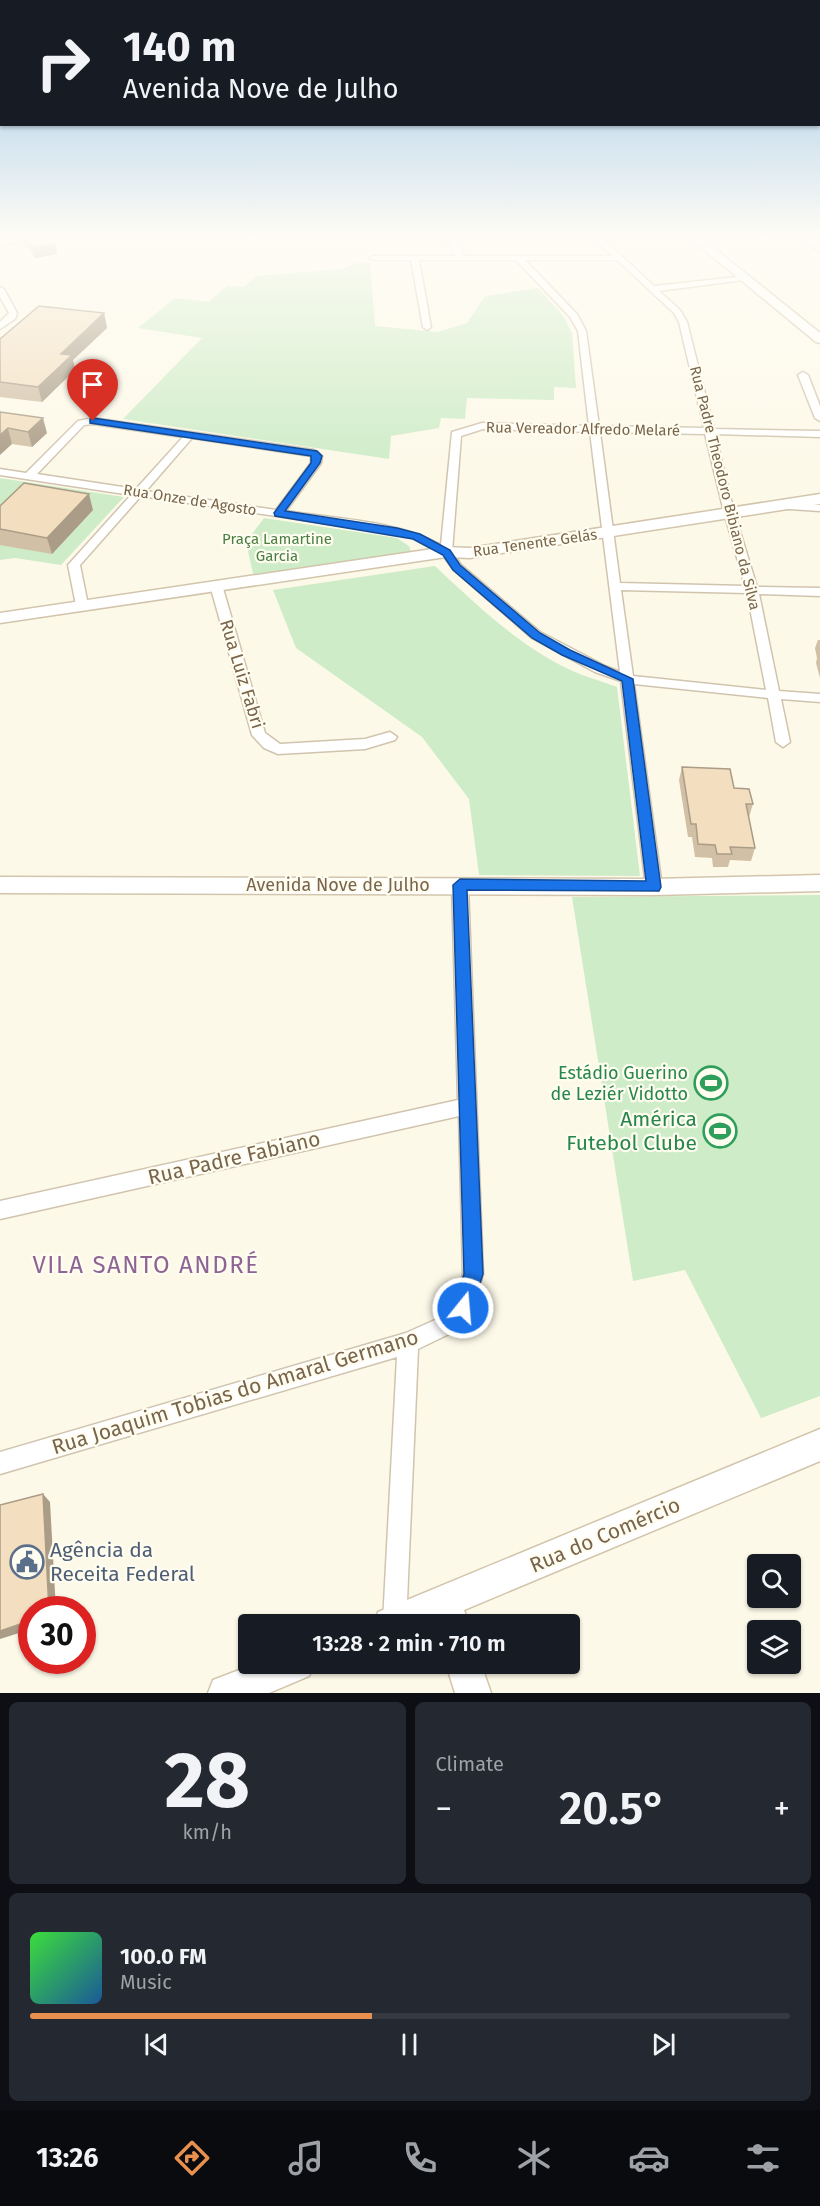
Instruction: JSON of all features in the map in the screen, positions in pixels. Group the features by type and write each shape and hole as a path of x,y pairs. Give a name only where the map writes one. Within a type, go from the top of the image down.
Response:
{"street":[{"path":"0,326 13,314"},
{"path":"424,314 426,327"},
{"path":"572,314 582,331 654,887"},
{"name":"Rua Padre Theodoro Bibiano da Silva","path":"678,314 683,322 729,512 752,589 783,742"},
{"path":"789,314 820,339"},
{"path":"803,375 820,418"},
{"path":"29,476 81,423 93,421 314,453 317,456 316,463 279,513"},
{"name":"Rua Vereador Alfredo Melaré","path":"446,552 456,434 482,426 820,434"},
{"path":"82,605 74,565 190,435"},
{"name":"Rua Onze de Agosto","path":"0,472 397,531 417,536 446,552 457,567 536,635 574,657 627,679 772,696 820,698"},
{"name":"Rua Tenente Gelás","path":"0,618 446,552 470,553 820,499"},
{"path":"772,506 820,508"},
{"name":"Rua Luiz Fabri","path":"216,585 260,735 269,745 278,749 365,744 390,737"},
{"path":"616,586 820,592"},
{"name":"Avenida Nove de Julho","path":"0,885 654,887 820,883"},
{"path":"460,885 468,1106"},
{"name":"Rua Padre Fabiano","path":"0,1210 468,1106"},
{"name":"Rua Joaquim Tobias do Amaral Germano","path":"0,1463 408,1343 442,1327 463,1308 474,1274 468,1106"},
{"path":"393,1614 408,1343"},
{"name":"Rua do Comércio","path":"448,1613 820,1445"},
{"path":"226,1693 273,1674"},
{"path":"467,1674 473,1693"}],"green space":[{"path":"155,314 374,314 375,326 438,332 467,323 473,314 561,314 572,333 576,388 554,387 554,400 467,398 465,419 441,418 439,428 391,436 389,459 123,419 202,338 138,328"},
{"path":"0,478 124,497 61,565 15,558 0,560"},
{"name":"Praça Lamartine Garcia","path":"264,518 397,538 409,546 412,555 254,578 246,542"},
{"path":"435,566 504,627 541,654 582,675 617,687 640,876 479,875 469,799 422,737 296,648 273,590"},
{"name":"Estádio Guerino de Leziér Vidotto","path":"820,895 820,1396 761,1418 685,1270 633,1281 572,897"}],"building":[{"path":"30,314 103,314 61,354 72,355 38,387 0,382 0,339"},
{"path":"0,412 43,418 28,432 8,428 0,435"},
{"path":"24,483 89,494 47,538 0,529 0,506"},
{"path":"682,767 730,769 734,788 749,789 753,804 746,804 755,848 730,847 732,854 717,854 715,845 698,844 696,824 691,824"},
{"name":"Agência da Receita Federal","path":"43,1494 48,1596 18,1596 18,1625 0,1631 0,1505"}],"place":[{"name":"Estádio Guerino de Leziér Vidotto","path":"711,1083"},
{"name":"América Futebol Clube","path":"720,1131"},
{"name":"Agência da Receita Federal","path":"27,1562"}],"district":[{"name":"VILA SANTO ANDRÉ","path":"146,1265"}],"route":[{"path":"93,421 314,453 318,459 316,463 279,513 417,536 446,552 457,567 508,614 536,635 566,653 627,679 654,887 460,885 474,1274 463,1308"}]}
